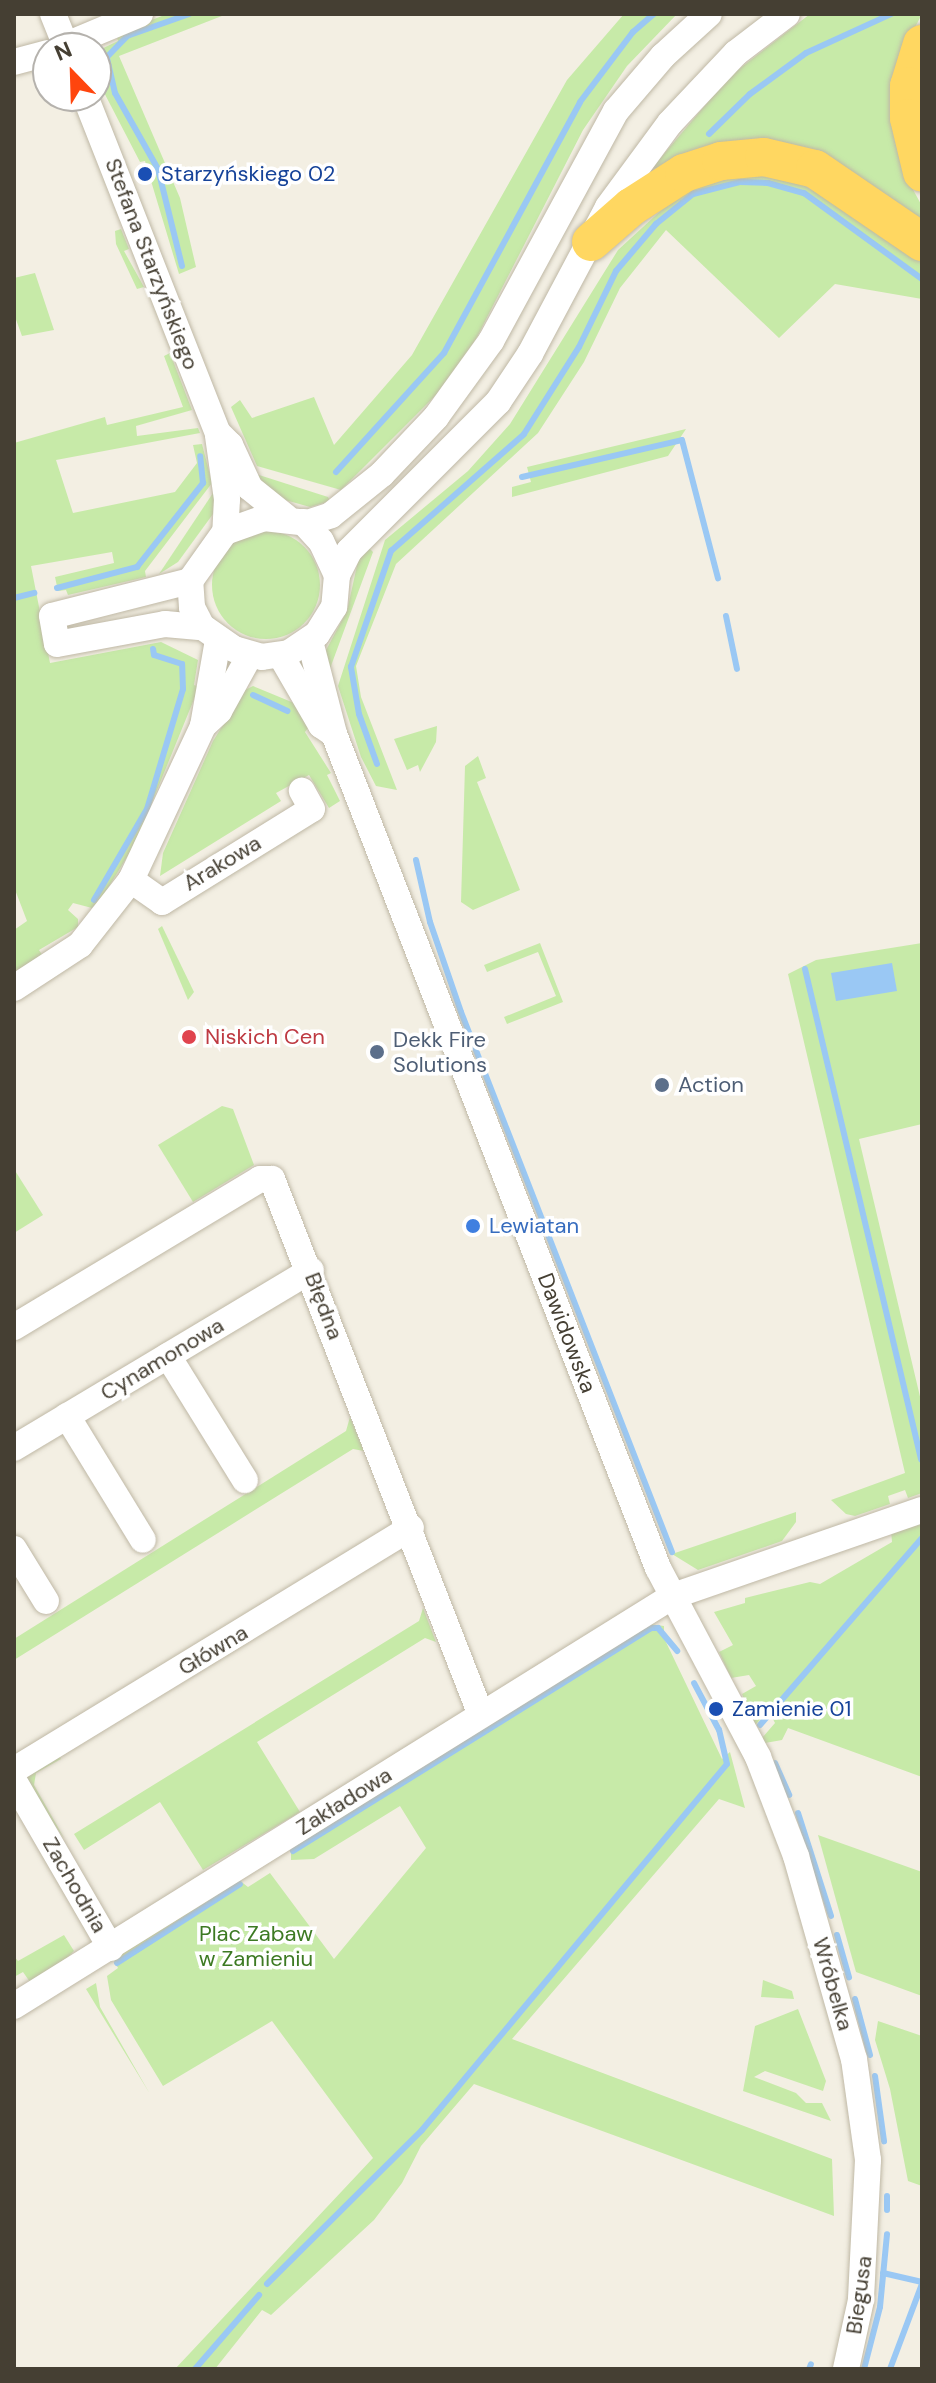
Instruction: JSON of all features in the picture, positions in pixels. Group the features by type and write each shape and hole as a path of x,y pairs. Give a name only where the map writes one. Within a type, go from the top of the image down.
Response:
{"highway":[{"path":"922,44 909,86 909,118 922,172"},
{"path":"591,242 631,207 684,173 721,161 764,157 815,169 922,242"}],"street":[{"path":"98,32 140,14"},
{"path":"14,988 80,945 131,880 203,726 210,634 192,607 190,581 225,532 252,520 294,520 331,515 362,491 453,395 491,341 616,111 663,56 709,14"},
{"path":"190,581 52,616 57,644 165,624 210,634 250,655 281,656 310,641 330,618 337,575 349,551 498,402 608,207 698,89 787,14"},
{"name":"Stefana Starzyńskiego","path":"91,112 218,433 227,499 225,532"},
{"name":"Stefana Starzyńskiego","path":"218,433 230,445 250,488 294,520"},
{"path":"294,520 321,541 337,575"},
{"name":"Dawidowska","path":"310,641 334,734 658,1568 758,1757"},
{"path":"203,726 219,711 250,655"},
{"name":"Dawidowska","path":"281,656 321,725 334,734"},
{"name":"Arakowa","path":"131,880 162,902 312,809 302,791"},
{"name":"Błędna","path":"14,1327 266,1177 276,1182 481,1715"},
{"name":"Cynamonowa","path":"14,1448 311,1270"},
{"path":"168,1356 245,1480"},
{"path":"67,1416 143,1540"},
{"path":"673,1596 922,1510"},
{"name":"Główna","path":"14,1770 411,1528"},
{"path":"14,1549 46,1601"},
{"name":"Zakładowa","path":"14,2006 673,1596"},
{"name":"Wróbelka","path":"758,1757 796,1856 854,2059 868,2160 868,2219"},
{"name":"Zachodnia","path":"14,1781 111,1948"},
{"name":"Biegusa","path":"846,2369 859,2317 868,2219"}],"green space":[{"path":"167,14 227,14 119,56 180,198 196,267 179,274 145,161 140,162 112,108 112,44 118,41 116,34"},
{"path":"624,14 677,14 627,66 583,130 476,339 436,395 341,490 257,466 231,407 240,400 252,418 314,397 334,445 412,355 567,80"},
{"path":"810,14 922,14 903,50 905,175 922,206 922,225 839,166 652,168 730,76"},
{"path":"745,174 796,181 864,219 922,262 922,299 835,284 779,338 666,230 620,288 584,362 538,433 396,564 356,666 361,697 397,790 376,786 361,757 338,686 385,540 468,471 510,424 618,250 680,193"},
{"path":"121,229 129,249 124,251 144,287 137,289 116,244 115,231"},
{"path":"35,273 54,330 22,336 14,314 14,278"},
{"path":"170,353 192,410 136,426 137,436 198,428 200,433 56,460 73,513 175,492 197,463 193,445 202,444 212,483 145,571 146,577 68,595 66,590 58,591 55,577 114,563 112,552 31,566 50,663 161,642 198,660 194,685 199,687 135,844 103,896 92,908 73,903 68,910 78,919 78,927 39,950 43,956 14,976 14,930 27,921 14,887 14,443 105,417 107,425 183,407 164,356"},
{"path":"686,429 668,456 512,497 512,487 531,482 527,467"},
{"path":"259,475 328,497 330,501 310,507 271,496 255,477"},
{"path":"215,490 213,514 178,562 159,574"},
{"path":"266,531 287,535 304,547 316,564 320,585 316,606 304,623 287,635 266,639 245,635 228,623 216,606 212,585 216,564 228,547 245,535"},
{"path":"369,548 373,552 328,674 326,650 347,611 358,561"},
{"path":"253,686 294,703 308,728 305,732 331,773 327,775 340,801 329,808 309,775 276,793 281,801 160,876 163,853 213,741 245,690"},
{"path":"437,726 436,742 420,772 418,765 407,770 394,739"},
{"path":"478,756 486,778 477,782 520,890 473,910 461,902 465,766"},
{"path":"162,926 194,992 188,1000 158,929"},
{"path":"540,943 563,1002 507,1024 504,1017 556,996 538,952 487,972 484,965"},
{"path":"922,943 922,1124 859,1139 922,1405 922,1493 908,1498 905,1490 888,1496 890,1504 855,1516 846,1514 831,1500 905,1473 788,974 816,960"},
{"path":"222,1106 233,1109 254,1165 193,1202 158,1145"},
{"path":"14,1169 43,1215 14,1233"},
{"path":"350,1417 364,1451 353,1449 14,1660 14,1639 346,1431"},
{"path":"796,1512 796,1522 782,1541 698,1570 672,1554"},
{"path":"922,1520 922,1777 788,1728 782,1740 765,1743 762,1738 775,1723 769,1711 755,1725 742,1694 756,1686 749,1675 731,1678 719,1652 733,1645 714,1612 745,1603 745,1598 810,1582 820,1584 892,1542 891,1530"},
{"path":"423,1608 436,1642 425,1638 257,1742 300,1812 203,1870 160,1802 84,1850 74,1834 419,1621"},
{"name":"Plac Zabaw w Zamieniu","path":"649,1624 664,1626 664,1638 722,1759 730,1752 745,1808 719,1799 512,2039 832,2159 834,2216 474,2084 421,2146 402,2183 374,2220 271,2315 262,2310 215,2369 175,2369 373,2158 272,2021 163,2086 111,2000 107,1976 118,1968 113,1959 239,1880 248,1887 270,1873 334,1959 426,1848 400,1806 314,1859 291,1860 291,1847"},
{"path":"58,1754 61,1759 36,1773 34,1785 64,1838 25,1785 26,1773"},
{"path":"818,1835 922,1872 922,1996 856,1972"},
{"path":"64,1935 74,1951 58,1967 30,1982 23,1972 14,1977 14,1956 18,1961"},
{"path":"763,1980 792,1991 794,1999 761,1997"},
{"path":"96,1983 100,2007 150,2094 86,1989"},
{"path":"798,2009 826,2081 823,2091 765,2071 754,2077 796,2093 806,2103 822,2103 831,2121 743,2091 755,2026"},
{"path":"878,2021 922,2036 922,2186 908,2181 890,2089 875,2040"}],"water":[{"path":"892,963 897,991 836,1001 831,973"}],"waterway":[{"path":"182,266 158,169 115,93 107,57 127,36 189,14"},
{"path":"336,472 444,353 580,102 633,32 654,14"},
{"path":"709,134 750,94 806,53 891,14"},
{"path":"377,764 359,714 351,667 391,551 524,434 579,347 616,271 656,224 693,194 740,182 768,183 804,193 922,279"},
{"path":"522,477 682,440 718,578"},
{"path":"57,588 137,567 203,483 200,456"},
{"path":"14,598 34,593"},
{"path":"726,616 737,669"},
{"path":"94,900 147,809 183,689 182,664 154,655 153,649"},
{"path":"253,695 287,711"},
{"path":"416,860 430,922 461,1012 672,1552"},
{"path":"805,969 921,1459"},
{"path":"760,1725 922,1538"},
{"path":"293,1851 651,1628 658,1628 677,1651"},
{"path":"267,2284 422,2130 727,1764 719,1730 694,1683"},
{"path":"775,1763 789,1795"},
{"path":"798,1813 831,1916"},
{"path":"117,1963 240,1884"},
{"path":"837,1935 849,1977"},
{"path":"855,1999 870,2055"},
{"path":"875,2076 884,2141"},
{"path":"887,2196 887,2210"},
{"path":"864,2369 880,2307 887,2234"},
{"path":"883,2273 922,2282"},
{"path":"890,2369 922,2284"},
{"path":"195,2369 259,2295"},
{"path":"809,2369 811,2364"}],"place":[{"name":"Starzyńskiego 02","path":"145,174"},
{"name":"Niskich Cen","path":"189,1037"},
{"name":"Dekk Fire Solutions","path":"377,1052"},
{"name":"Action","path":"662,1085"},
{"name":"Lewiatan","path":"473,1226"},
{"name":"Zamienie 01","path":"716,1709"}]}
